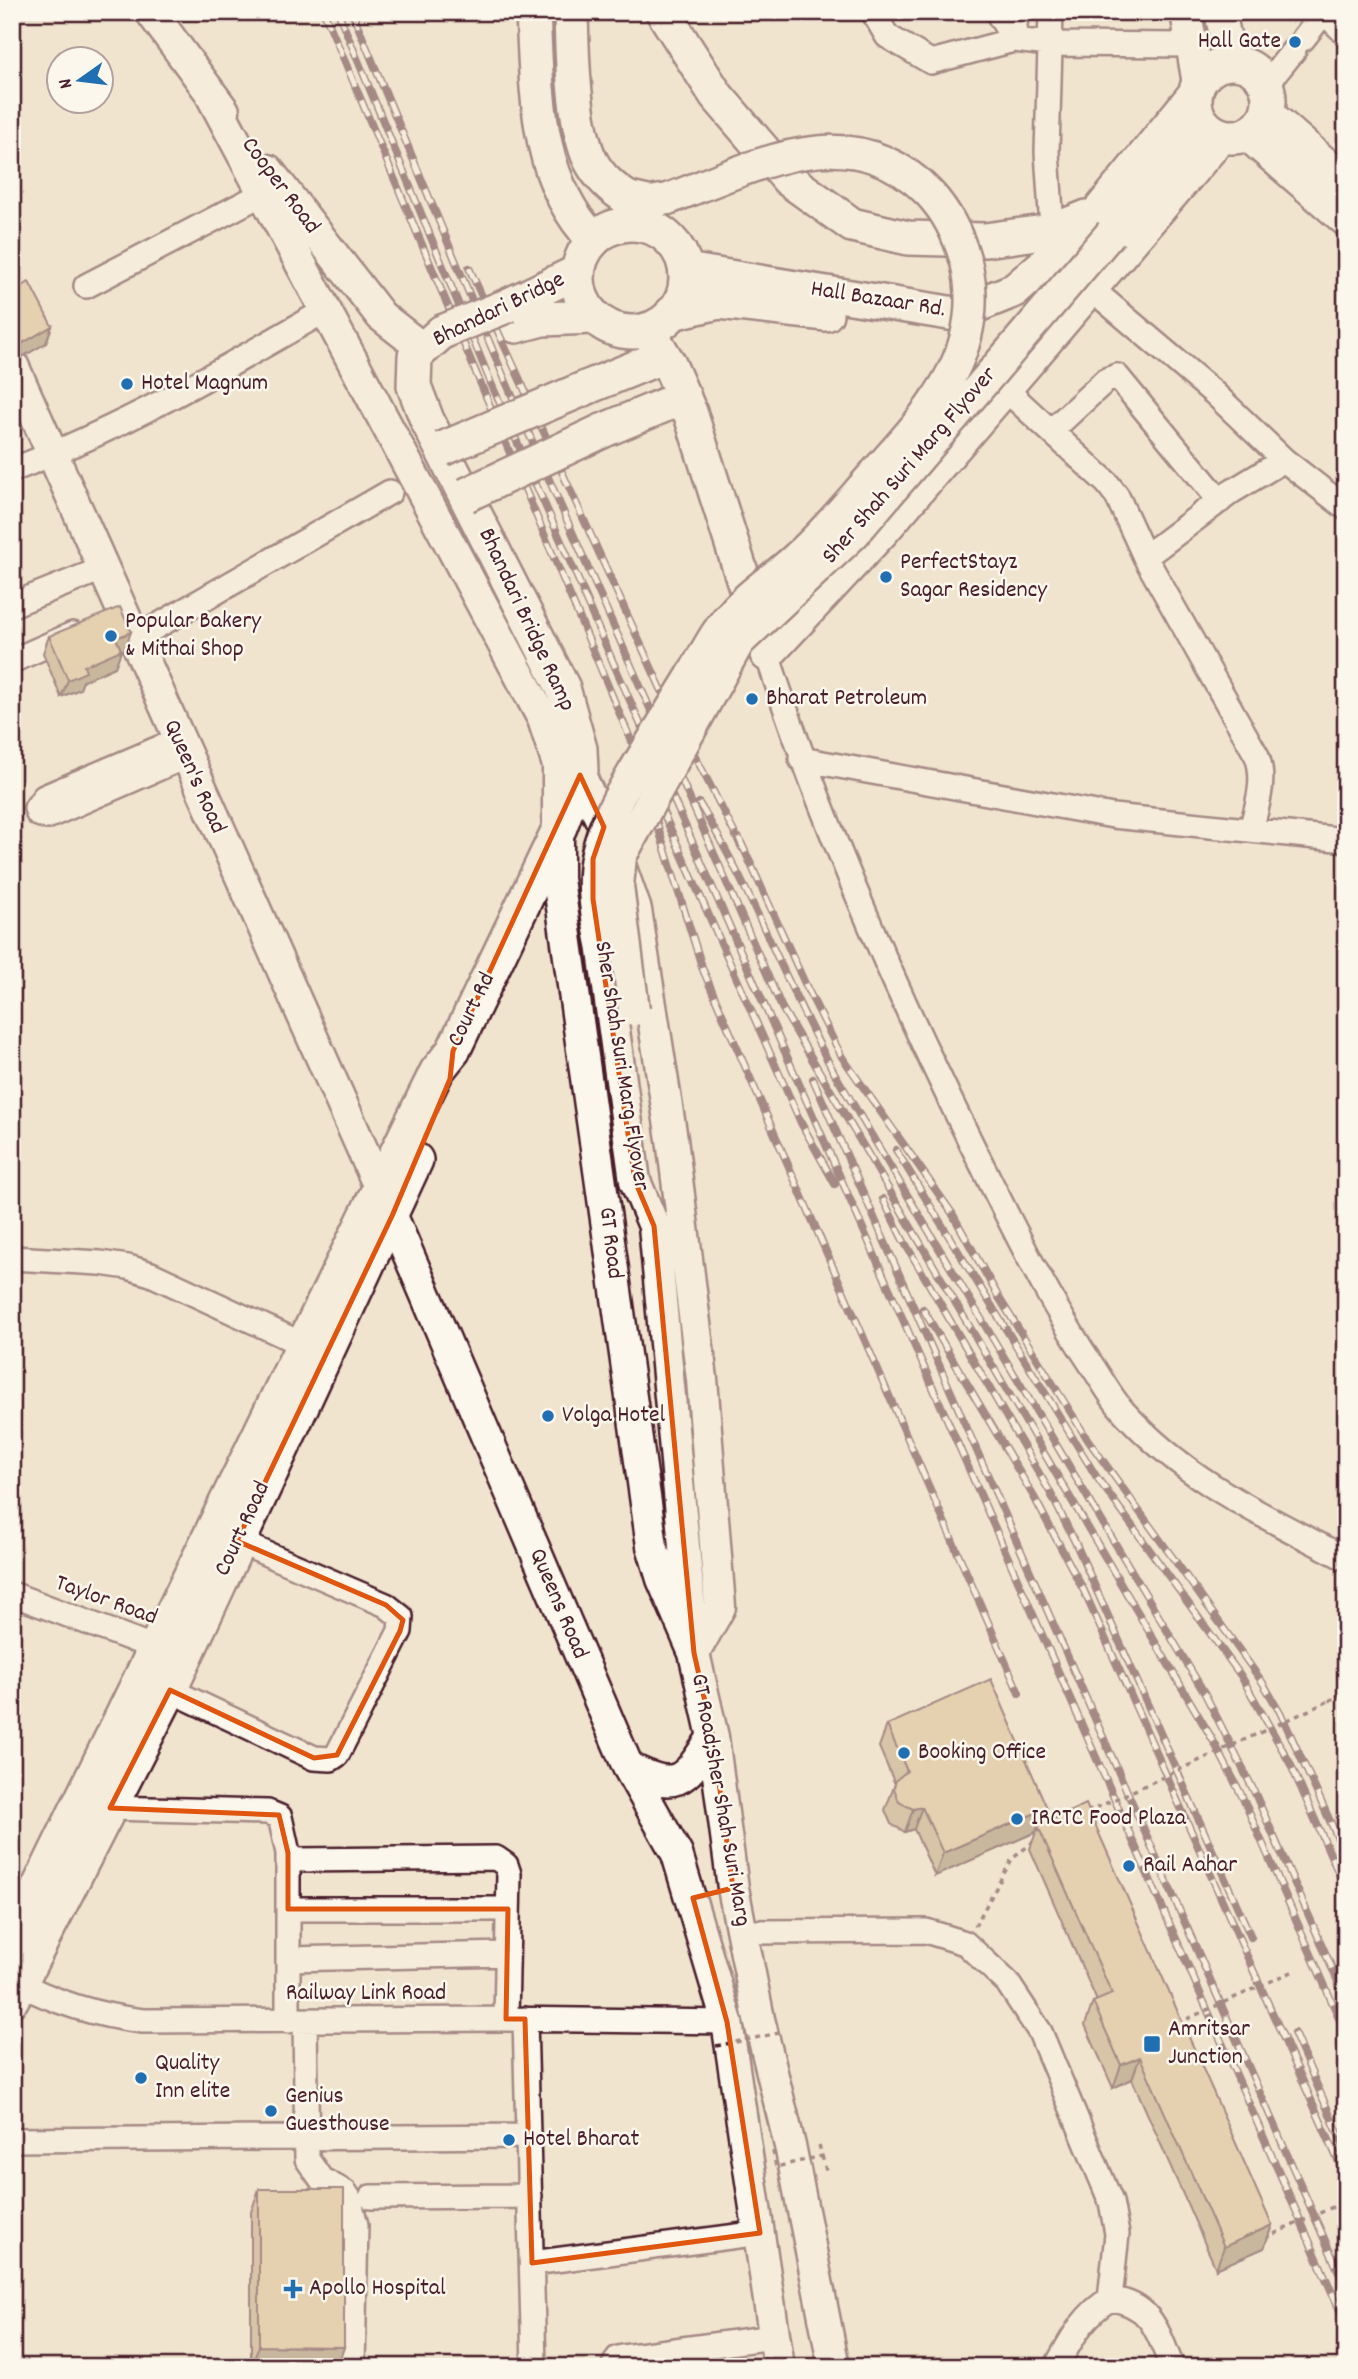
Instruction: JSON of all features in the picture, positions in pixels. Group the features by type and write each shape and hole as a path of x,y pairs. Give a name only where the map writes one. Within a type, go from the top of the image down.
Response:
{"highway":[{"path":"533,12 542,126 556,186 594,240"},
{"path":"548,12 553,115 565,202"},
{"path":"571,12 584,137 595,168 610,187 624,196"},
{"path":"587,12 592,78 599,123 608,161 624,196"},
{"path":"663,12 716,95 788,178 852,225 908,238 1053,243"},
{"path":"662,333 766,654 883,530 995,396 1241,119 1252,68 1231,62"},
{"name":"Hall Bazaar Rd.","path":"686,270 955,314 1015,290 1053,243 1105,222 1206,73 1217,65 1231,62"},
{"path":"1196,89 1195,106 1241,119 1346,183"},
{"path":"1241,119 1346,219"},
{"path":"618,225 653,228 668,238 680,253 686,270 686,288 680,305 662,333 625,333 606,327 593,317 577,289 584,251 594,240 618,225"},
{"name":"Bhandari Bridge","path":"427,420 414,386 433,361 438,342 512,315 578,272"},
{"path":"442,449 588,387 662,333 719,302 826,314 945,333 995,396"},
{"name":"Bhandari Bridge","path":"512,315 542,318 593,317"},
{"path":"466,495 602,431 684,397"},
{"name":"Bhandari Bridge Ramp","path":"427,420 563,688 580,749 580,773 560,827"},
{"name":"Court Rd","path":"385,1203 437,1071 453,1051 560,827"},
{"name":"Court Road","path":"15,1988 110,1808 304,1345 385,1203"},
{"name":"Court Road","path":"12,1942 237,1541 385,1203"}],"main road":[{"name":"Cooper Road","path":"151,12 211,95 381,316 438,342"},
{"path":"1186,12 1196,89"},
{"path":"1220,12 1231,62"},
{"name":"GT Road","path":"211,95 543,719 558,765 558,879 652,1546 662,1579 694,1653"},
{"name":"Sher Shah Suri Marg Flyover","path":"654,1226 660,1196 618,886 621,856 740,642 854,534 1105,222 1241,119"},
{"name":"Sher Shah Suri Marg Flyover","path":"624,196 650,202 668,199 791,153 843,151 874,158 904,174 928,192 947,216 962,247 971,282 972,308 969,333 958,361 927,411 833,520 721,626 620,795 607,820 593,859 593,899 602,944 635,1181 654,1226"},
{"name":"Queen's Road","path":"13,366 385,1203"},
{"path":"580,773 614,848 636,910 674,1152 702,1379 720,1606 694,1653"},
{"name":"Queens Road","path":"385,1203 628,1767 677,1854 693,1898 721,2034"},
{"name":"GT Road;Sher Shah Suri Marg","path":"654,1226 694,1653 713,1737 733,1888 834,2367"},
{"path":"628,1767 656,1781 674,1782 691,1770 713,1737"},
{"path":"693,1898 733,1888"},
{"path":"721,2034 760,2233 779,2367"}],"street":[{"path":"873,12 887,36 932,62 1014,40 1049,44 1191,45"},
{"path":"997,12 1014,40"},
{"path":"1014,40 1016,12"},
{"path":"1051,12 1047,152 1053,243 1090,288 1214,393 1284,460 1346,508"},
{"path":"1241,119 1324,12 1346,34"},
{"path":"86,286 264,193"},
{"path":"12,470 52,455 168,402 326,310"},
{"path":"1051,431 1106,380 1117,376 1220,501"},
{"path":"995,396 1051,431 1107,483 1116,496 1145,557 1257,756 1260,791 1251,830"},
{"path":"1145,557 1220,501 1284,460"},
{"path":"12,661 127,627 390,492"},
{"path":"12,606 102,569"},
{"path":"766,654 801,759 841,859 957,1117 1037,1275 1109,1390 1122,1410 1167,1455 1204,1483 1346,1559"},
{"path":"181,748 47,817 38,814 36,808 44,797 181,748"},
{"path":"801,759 1113,816 1346,840"},
{"path":"12,1258 128,1267 151,1274 304,1345"},
{"name":"Taylor Road","path":"12,1594 169,1666 314,1758 331,1759 337,1755 400,1631 401,1617 386,1605 237,1541"},
{"path":"110,1808 268,1812 280,1817 284,1825 288,1853 288,1959 296,2021 307,2159 316,2174 328,2184 345,2192 353,2206 353,2367"},
{"path":"288,1853 296,1860 302,1861 496,1858 506,1866 509,1874 507,1954 528,2136 534,2367"},
{"path":"288,1909 508,1909"},
{"path":"743,1932 926,1931 965,1943 1007,1982 1040,2032 1111,2202 1117,2234 1110,2299"},
{"path":"288,1959 507,1954"},
{"name":"Railway Link Road","path":"15,1988 114,2018 144,2021 515,2019 721,2034"},
{"path":"12,2140 528,2136"},
{"path":"371,2197 530,2196"},
{"path":"532,2263 760,2233"},
{"path":"1056,2367 1081,2323 1093,2309 1110,2299 1128,2301 1139,2306 1161,2340 1172,2367"},
{"path":"613,2367 618,2358 623,2357 773,2337"}],"path":[{"path":"1075,1817 1346,1691"},
{"path":"965,1943 1012,1859 1040,1836"},
{"path":"1173,2025 1296,1970"},
{"path":"721,2034 779,2033"},
{"path":"818,2141 827,2174"},
{"path":"772,2151 776,2167 822,2156"},
{"path":"1261,2240 1346,2201"}],"highlighted area":[{"path":"580,775 604,827 593,859 593,899 635,1181 654,1226 694,1653 713,1737 733,1888 693,1898 727,2022 760,2233 532,2263 525,2019 506,2019 508,1909 288,1909 288,1853 279,1815 110,1808 170,1690 314,1758 337,1755 400,1631 403,1620 386,1605 237,1541 392,1216 450,1079 453,1051"}],"building":[{"path":"29,282 52,326 21,344 12,327 12,293"},
{"path":"120,607 131,632 116,638 121,650 84,666 86,672 68,680 49,636"},
{"path":"991,1679 1047,1808 943,1853 922,1807 913,1809 899,1802 894,1788 896,1780 907,1771 887,1725"},
{"path":"1086,1804 1272,2225 1224,2247 1140,2057 1121,2065 1093,2002 1112,1994 1038,1826"},
{"name":"Apollo Hospital","path":"259,2189 344,2189 344,2347 259,2346"}],"railway":[{"path":"324,12 630,738 801,1123 835,1184"},
{"path":"338,12 491,383 588,602"},
{"path":"352,12 503,375 782,1008 1214,1742 1241,1794 1346,2034"},
{"path":"469,268 662,691 742,848"},
{"path":"583,594 1346,2324"},
{"path":"699,803 736,869 835,1074 1205,1694 1253,1789 1346,2000"},
{"path":"654,814 703,970 1019,1693"},
{"path":"739,838 807,988 842,1057 952,1213 998,1296 1088,1440 1263,1683 1280,1712 1346,1856"},
{"path":"813,1079 1346,2288"},
{"path":"896,1150 1096,1476 1241,1676 1290,1763 1346,1890"},
{"path":"883,1199 902,1238 1050,1492 1076,1544 1251,1937"},
{"path":"923,1309 1034,1497 1084,1591 1346,2178"},
{"path":"1294,2033 1346,2151"}],"place":[{"name":"Hall Gate","path":"1295,42"},
{"name":"Hotel Magnum","path":"127,384"},
{"name":"PerfectStayz Sagar Residency","path":"886,577"},
{"name":"Popular Bakery & Mithai Shop","path":"111,636"},
{"name":"Bharat Petroleum","path":"752,699"},
{"name":"Volga Hotel","path":"548,1416"},
{"name":"Booking Office","path":"904,1753"},
{"name":"IRCTC Food Plaza","path":"1017,1819"},
{"name":"Rail Aahar","path":"1129,1866"},
{"name":"Amritsar Junction","path":"1152,2044"},
{"name":"Quality Inn elite","path":"141,2078"},
{"name":"Genius Guesthouse","path":"271,2111"},
{"name":"Hotel Bharat","path":"509,2140"},
{"name":"Apollo Hospital","path":"293,2289"}]}
